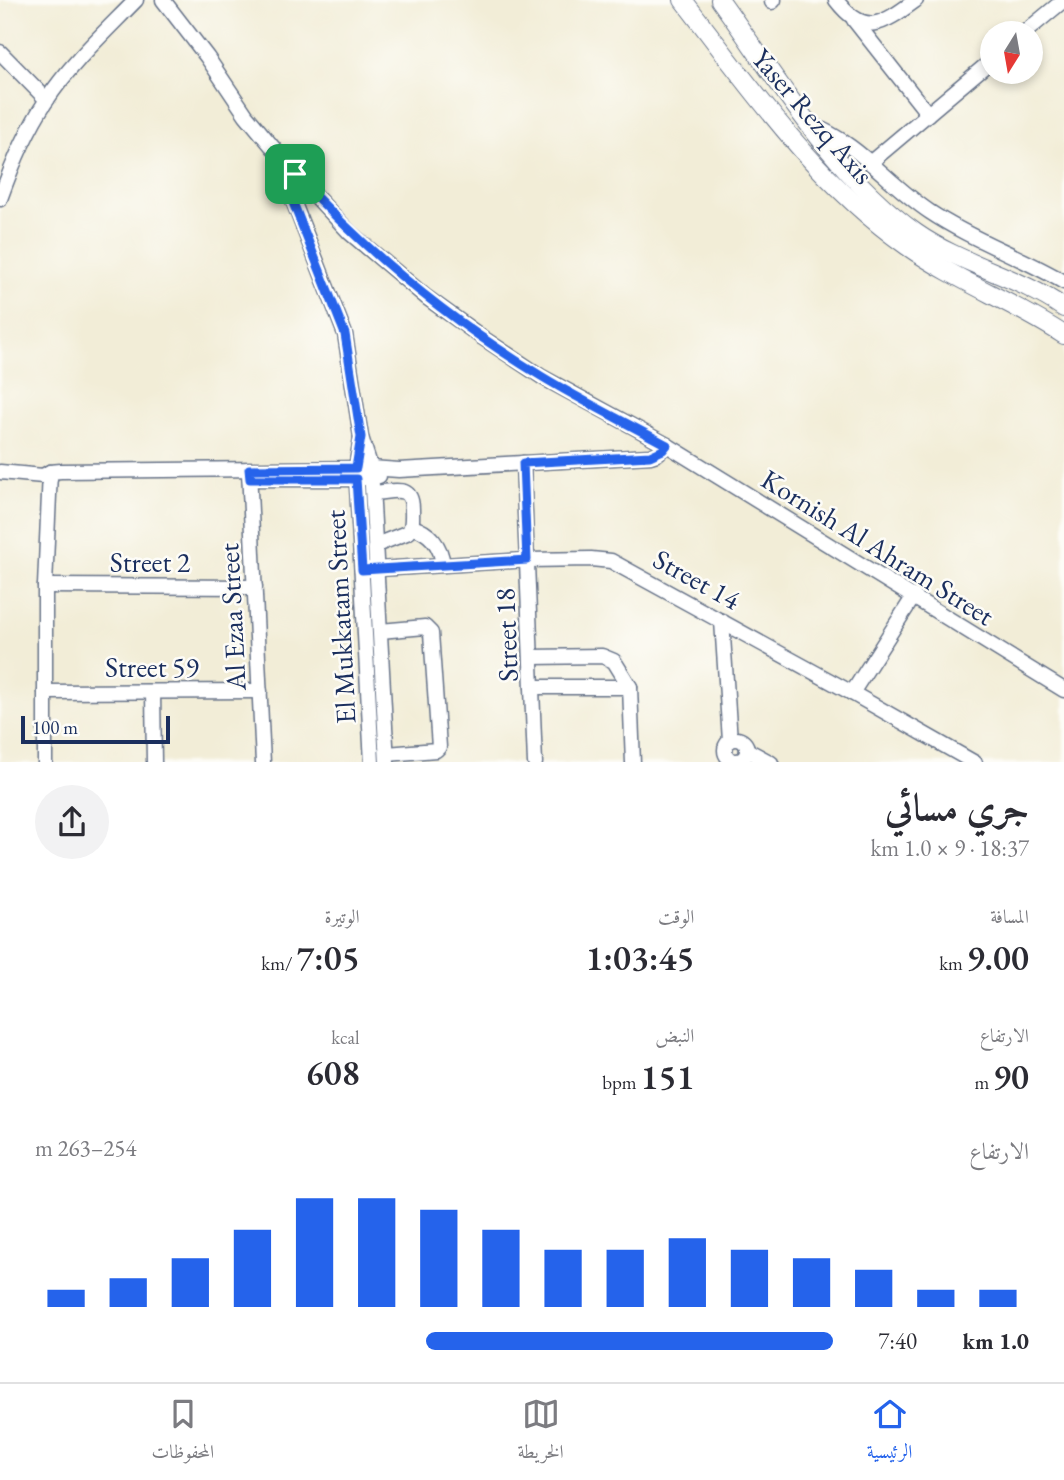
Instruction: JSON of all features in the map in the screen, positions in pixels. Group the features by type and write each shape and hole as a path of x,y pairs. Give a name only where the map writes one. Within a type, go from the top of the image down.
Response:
{"main road":[{"name":"Yaser Rezq Axis","path":"683,0 787,135 863,212 930,262 1024,310 1064,335"},
{"name":"Yaser Rezq Axis","path":"720,0 808,123 871,195 916,233 941,248 1015,281 1064,308"}],"street":[{"path":"0,199 25,138 47,100 74,66 136,0"},
{"name":"Kornish Al Ahram Street","path":"163,0 195,40 246,115 295,174 350,233 454,318 542,377 667,445 1064,691"},
{"path":"836,0 928,114"},
{"path":"854,20 884,22 916,0"},
{"path":"1040,21 1063,3"},
{"path":"0,51 47,100"},
{"path":"871,162 980,70"},
{"path":"808,123 836,135 907,195 950,224 1064,282"},
{"path":"295,174 290,187 292,200 345,334 361,437"},
{"name":"El Mukkatam Street","path":"361,437 356,473 380,631 387,758"},
{"name":"El Mukkatam Street","path":"361,437 372,480 376,545 370,569 372,762"},
{"path":"372,480 399,470 650,456 667,445"},
{"name":"Street 18","path":"523,463 535,762"},
{"path":"0,472 48,475 356,473 409,493 412,499 412,527 403,536 376,545"},
{"name":"Al Ezaa Street","path":"249,474 263,762"},
{"path":"45,762 48,475"},
{"path":"412,527 424,532 434,541 441,552 443,565"},
{"name":"Street 14","path":"370,569 527,560 611,561 975,762"},
{"name":"Street 2","path":"45,586 255,587"},
{"path":"852,692 914,596"},
{"path":"722,621 730,741"},
{"path":"380,631 429,630 439,747 436,750 387,758"},
{"path":"531,657 606,656 614,661 630,687 633,762"},
{"path":"533,687 630,687"},
{"name":"Street 59","path":"45,692 260,691"},
{"path":"153,692 154,762"},
{"path":"747,750 744,758 732,761 726,753 726,746 736,739 743,741 747,750 771,762"}],"route":[{"path":"295,174 350,233 454,318 542,377 667,445 657,454 650,456 523,463 527,560 362,570 356,479 250,479 249,469 356,468 361,437 345,334 292,200 290,187 295,174"}]}
